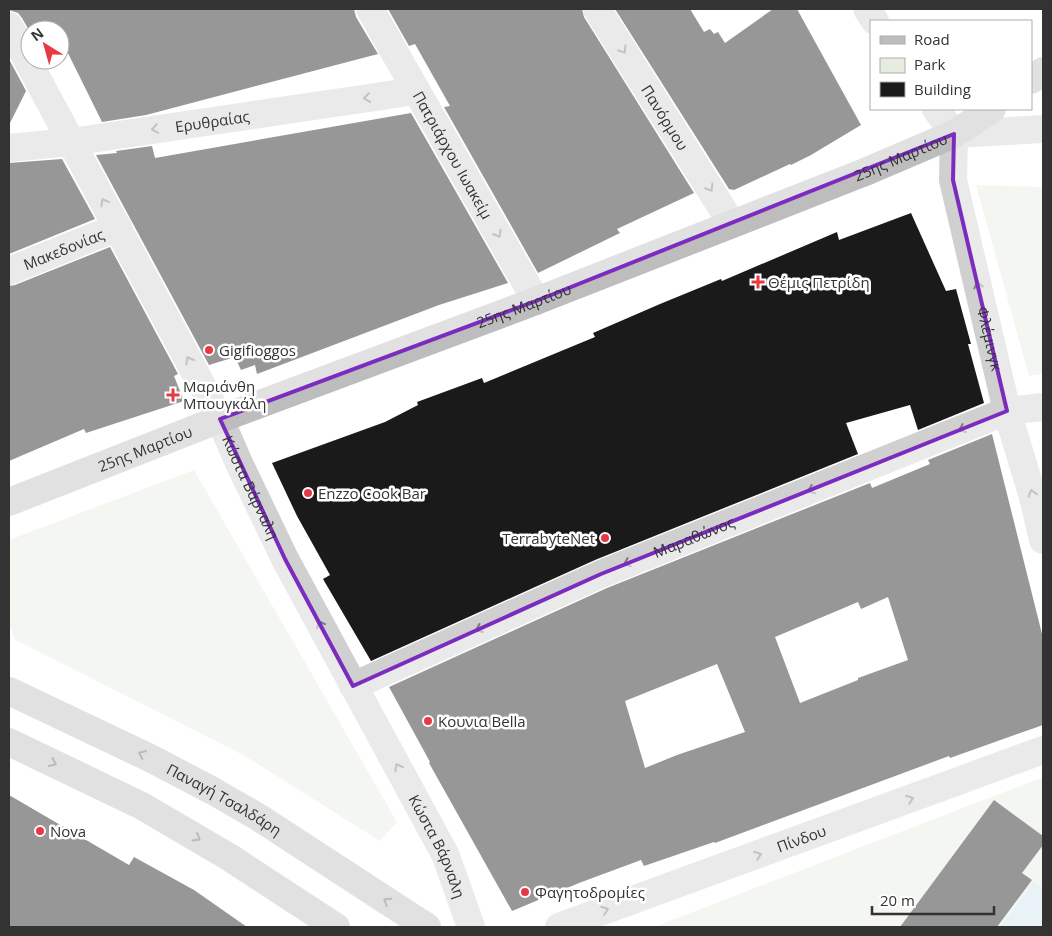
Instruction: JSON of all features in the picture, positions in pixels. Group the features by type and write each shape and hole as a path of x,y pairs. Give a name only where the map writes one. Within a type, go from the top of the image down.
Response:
{"street":[{"name":"Πατριάρχου Ιωακείμ","path":"370,9 536,300"},
{"name":"Πανόρμου","path":"597,9 732,224"},
{"path":"867,9 874,20"},
{"name":"Κώστα Βάρναλη","path":"9,26 220,419 285,559 446,856 471,927"},
{"path":"1032,79 1043,71"},
{"name":"Ερυθραίας","path":"9,148 70,142 416,91"},
{"path":"937,110 954,134 990,110"},
{"name":"25ης Μαρτίου","path":"9,502 220,419 732,224 865,172 954,134 1043,129"},
{"name":"Φλέμινγκ","path":"954,134 954,180 1007,411 1033,497 1043,540"},
{"name":"Μακεδονίας","path":"9,271 118,227"},
{"name":"Μαραθώνος","path":"353,686 601,574 1007,411 1043,407"},
{"name":"Παναγή Τσαλδάρη","path":"9,692 152,759 258,816 428,927"},
{"path":"9,742 142,806 229,857 336,927"},
{"name":"Πίνδου","path":"560,927 1043,750"}],"highlighted area":[{"path":"954,134 953,180 1007,411 601,574 353,686 285,559 220,419 536,301"}],"green space":[{"path":"976,185 1043,187 1043,374 1029,376"},
{"path":"194,470 397,822 380,841 245,756 14,639 9,622 9,540"},
{"path":"1043,777 1043,927 654,927"}],"water":[{"path":"1034,882 1043,889 1043,927 1000,927"}],"building":[{"path":"354,9 356,17 378,54 146,115 102,122 70,57 70,20 23,20 18,13 9,10"},
{"path":"388,9 582,9 584,17 694,193 617,229 620,233 538,273 444,107 450,106 415,44 409,46"},
{"path":"615,9 690,9 704,32 710,29 714,34 718,32 725,43 773,9 797,9 861,125 791,165 734,190 729,189"},
{"path":"9,59 26,91 9,125"},
{"path":"411,113 508,283 439,305 257,374 255,365 241,370 235,357 209,365 96,155 152,146 155,158"},
{"path":"62,159 95,219 9,254 9,163"},
{"path":"911,213 946,291 956,289 984,403 918,430 910,405 846,423 858,454 595,560 371,661 323,579 330,575 297,516 272,463 385,422 418,405 417,402 482,378 484,383 595,337 593,333 660,304 721,279 722,281 837,232 839,240"},
{"path":"110,247 178,374 174,376 184,401 86,433 84,429 9,461 9,286"},
{"path":"992,434 1043,638 1043,725 950,758 949,756 715,843 644,866 641,860 512,911 429,763 389,687 607,588 870,483 872,488 930,464 928,460","holes":["888,597 908,660 858,678 858,680 800,703 775,637 858,602 861,609","717,664 745,732 645,768 625,701"]},
{"path":"9,795 129,865 134,857 194,890 247,927 9,927"},
{"path":"994,800 1043,836 1043,845 1022,873 1032,880 997,927 900,927"}],"place":[{"name":"Θέμις Πετρίδη","path":"758,282"},
{"name":"Gigifioggos","path":"209,350"},
{"name":"Μαριάνθη Μπουγκάλη","path":"173,395"},
{"name":"Enzzo Cook Bar","path":"308,493"},
{"name":"TerrabyteNet","path":"605,538"},
{"name":"Κουνια Bella","path":"428,721"},
{"name":"Nova","path":"40,831"},
{"name":"Φαγητοδρομίες","path":"525,892"}]}
